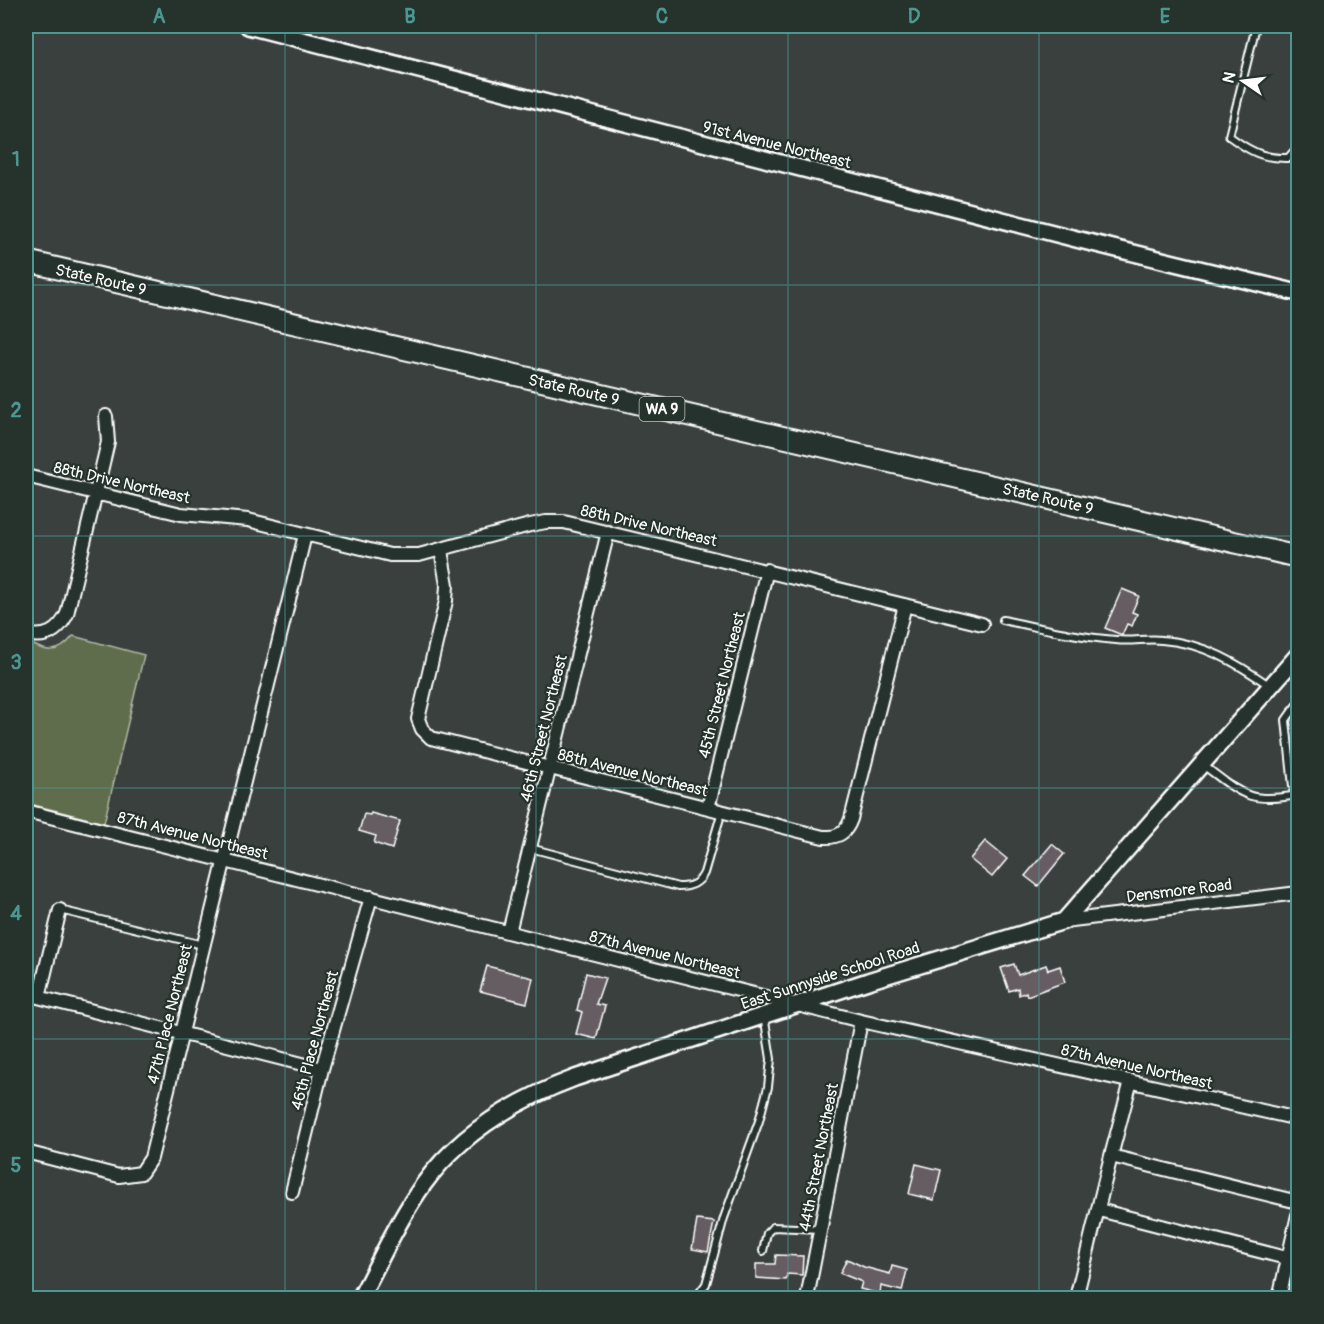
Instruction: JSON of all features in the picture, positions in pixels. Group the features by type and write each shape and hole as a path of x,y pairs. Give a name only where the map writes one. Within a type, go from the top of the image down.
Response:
{"main road":[{"name":"State Route 9","path":"26,261 1299,557"}],"street":[{"name":"91st Avenue Northeast","path":"248,26 1073,238 1299,293"},
{"path":"26,634 35,636 56,631 67,614 108,442 106,416"},
{"name":"88th Drive Northeast","path":"26,476 181,514 248,520 390,555 419,555 546,522 564,522 982,624"},
{"name":"46th Street Northeast","path":"509,932 608,532"},
{"name":"47th PIace Northeast","path":"26,1152 119,1176 141,1173 151,1158 305,535"},
{"name":"88th Avenue Northeast","path":"441,550 447,585 446,601 418,719 422,729 431,738 831,838 840,835 848,828 851,819 905,605"},
{"name":"45th Street Northeast","path":"708,808 766,570"},
{"path":"1064,921 1299,655"},
{"name":"87th Avenue Northeast","path":"26,811 861,1021 1299,1119"},
{"name":"Densmore Road","path":"1064,921 1299,893"},
{"name":"46th Place Northeast","path":"292,1192 322,1069 371,897"},
{"path":"39,997 60,910"},
{"name":"East Sunnyside School Road","path":"360,1299 423,1186 444,1160 468,1138 514,1105 548,1088 764,1015 1064,921"},
{"path":"26,994 322,1069"},
{"name":"44th Street Northeast","path":"807,1299 861,1021"},
{"path":"1076,1299 1131,1081"},
{"path":"1111,1156 1299,1202"},
{"path":"1099,1210 1294,1260"},
{"path":"1279,1299 1294,1260 1299,1215"}],"lane":[{"path":"1256,26 1229,136 1251,152 1273,159 1288,158 1299,142"},
{"path":"1003,620 1061,633 1118,640 1162,639 1189,644 1214,652 1244,668 1271,687"},
{"path":"1202,765 1241,793 1260,799 1274,800 1296,796 1286,720 1299,703"},
{"path":"530,848 678,887 686,887 701,880 722,811"},
{"path":"60,910 203,945"},
{"path":"700,1292 706,1284 724,1218 756,1131 768,1087 771,1059 764,1015"},
{"path":"763,1251 767,1233 773,1227 820,1229"}],"green space":[{"path":"73,636 144,655 104,823 26,803 26,641 39,648 51,650 62,647"}],"building":[{"path":"1122,589 1139,596 1132,612 1137,614 1132,626 1127,624 1122,635 1105,628"},
{"path":"371,813 400,821 392,849 374,843 376,836 359,831 364,814 370,815"},
{"path":"985,841 1007,859 992,877 970,859"},
{"path":"1052,844 1064,854 1038,886 1025,876"},
{"path":"1014,964 1018,975 1046,965 1048,970 1060,966 1065,982 1027,996 1026,992 1019,995 1018,988 1009,991 1001,968"},
{"path":"487,966 533,978 527,1003 480,991"},
{"path":"586,973 605,978 596,1004 605,1006 596,1039 576,1034 582,1012 577,1010"},
{"path":"916,1164 941,1170 934,1200 909,1194"},
{"path":"697,1220 714,1222 708,1252 692,1249"},
{"path":"776,1255 803,1256 802,1275 787,1274 786,1280 756,1278 756,1264 775,1264"},
{"path":"847,1259 864,1267 890,1274 892,1266 907,1270 902,1291 881,1286 880,1294 860,1289 862,1282 840,1273"}]}
